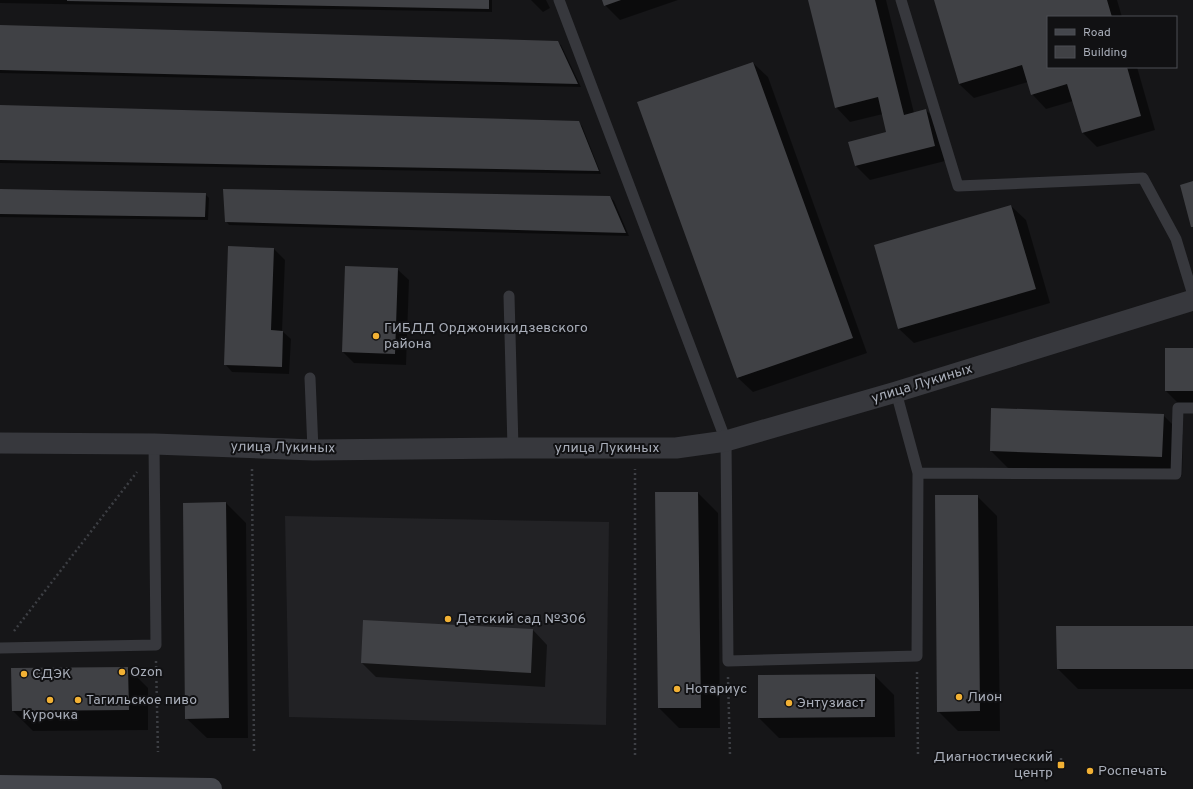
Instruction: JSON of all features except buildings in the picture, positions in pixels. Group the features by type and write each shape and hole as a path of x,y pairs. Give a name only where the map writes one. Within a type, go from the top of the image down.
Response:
{"main road":[{"path":"0,786 211,789"}],"street":[{"name":"улица Лукиных","path":"0,442 154,448 252,448 313,450 676,448 726,442 896,392 1193,300"}],"lane":[{"path":"559,0 726,442 728,661 917,656 918,473 896,392"},
{"path":"901,0 958,186 1142,178 1176,239 1193,295"},
{"path":"508,296 513,448"},
{"path":"310,378 313,450"},
{"path":"918,473 1176,474 1178,408 1193,408"},
{"path":"0,648 156,645 154,448"}],"path":[{"path":"0,648 154,448"},
{"path":"252,448 254,753"},
{"path":"635,755 636,448"},
{"path":"156,645 158,752"},
{"path":"917,656 918,756"},
{"path":"728,661 730,755"},
{"path":"1061,765 1062,757"}],"shaded area":[{"name":"Детский сад №306","path":"285,516 609,522 606,725 289,717"}],"place":[{"name":"ГИБДД Орджоникидзевского района","path":"376,336"},
{"name":"Детский сад №306","path":"448,619"},
{"name":"Ozon","path":"122,672"},
{"name":"СДЭК","path":"24,674"},
{"name":"Нотариус","path":"677,689"},
{"name":"Лион","path":"959,697"},
{"name":"Курочка","path":"50,700"},
{"name":"Тагильское пиво","path":"78,700"},
{"name":"Энтузиаст","path":"789,703"},
{"name":"Диагностический центр","path":"1061,765"},
{"name":"Роспечать","path":"1090,771"}]}
